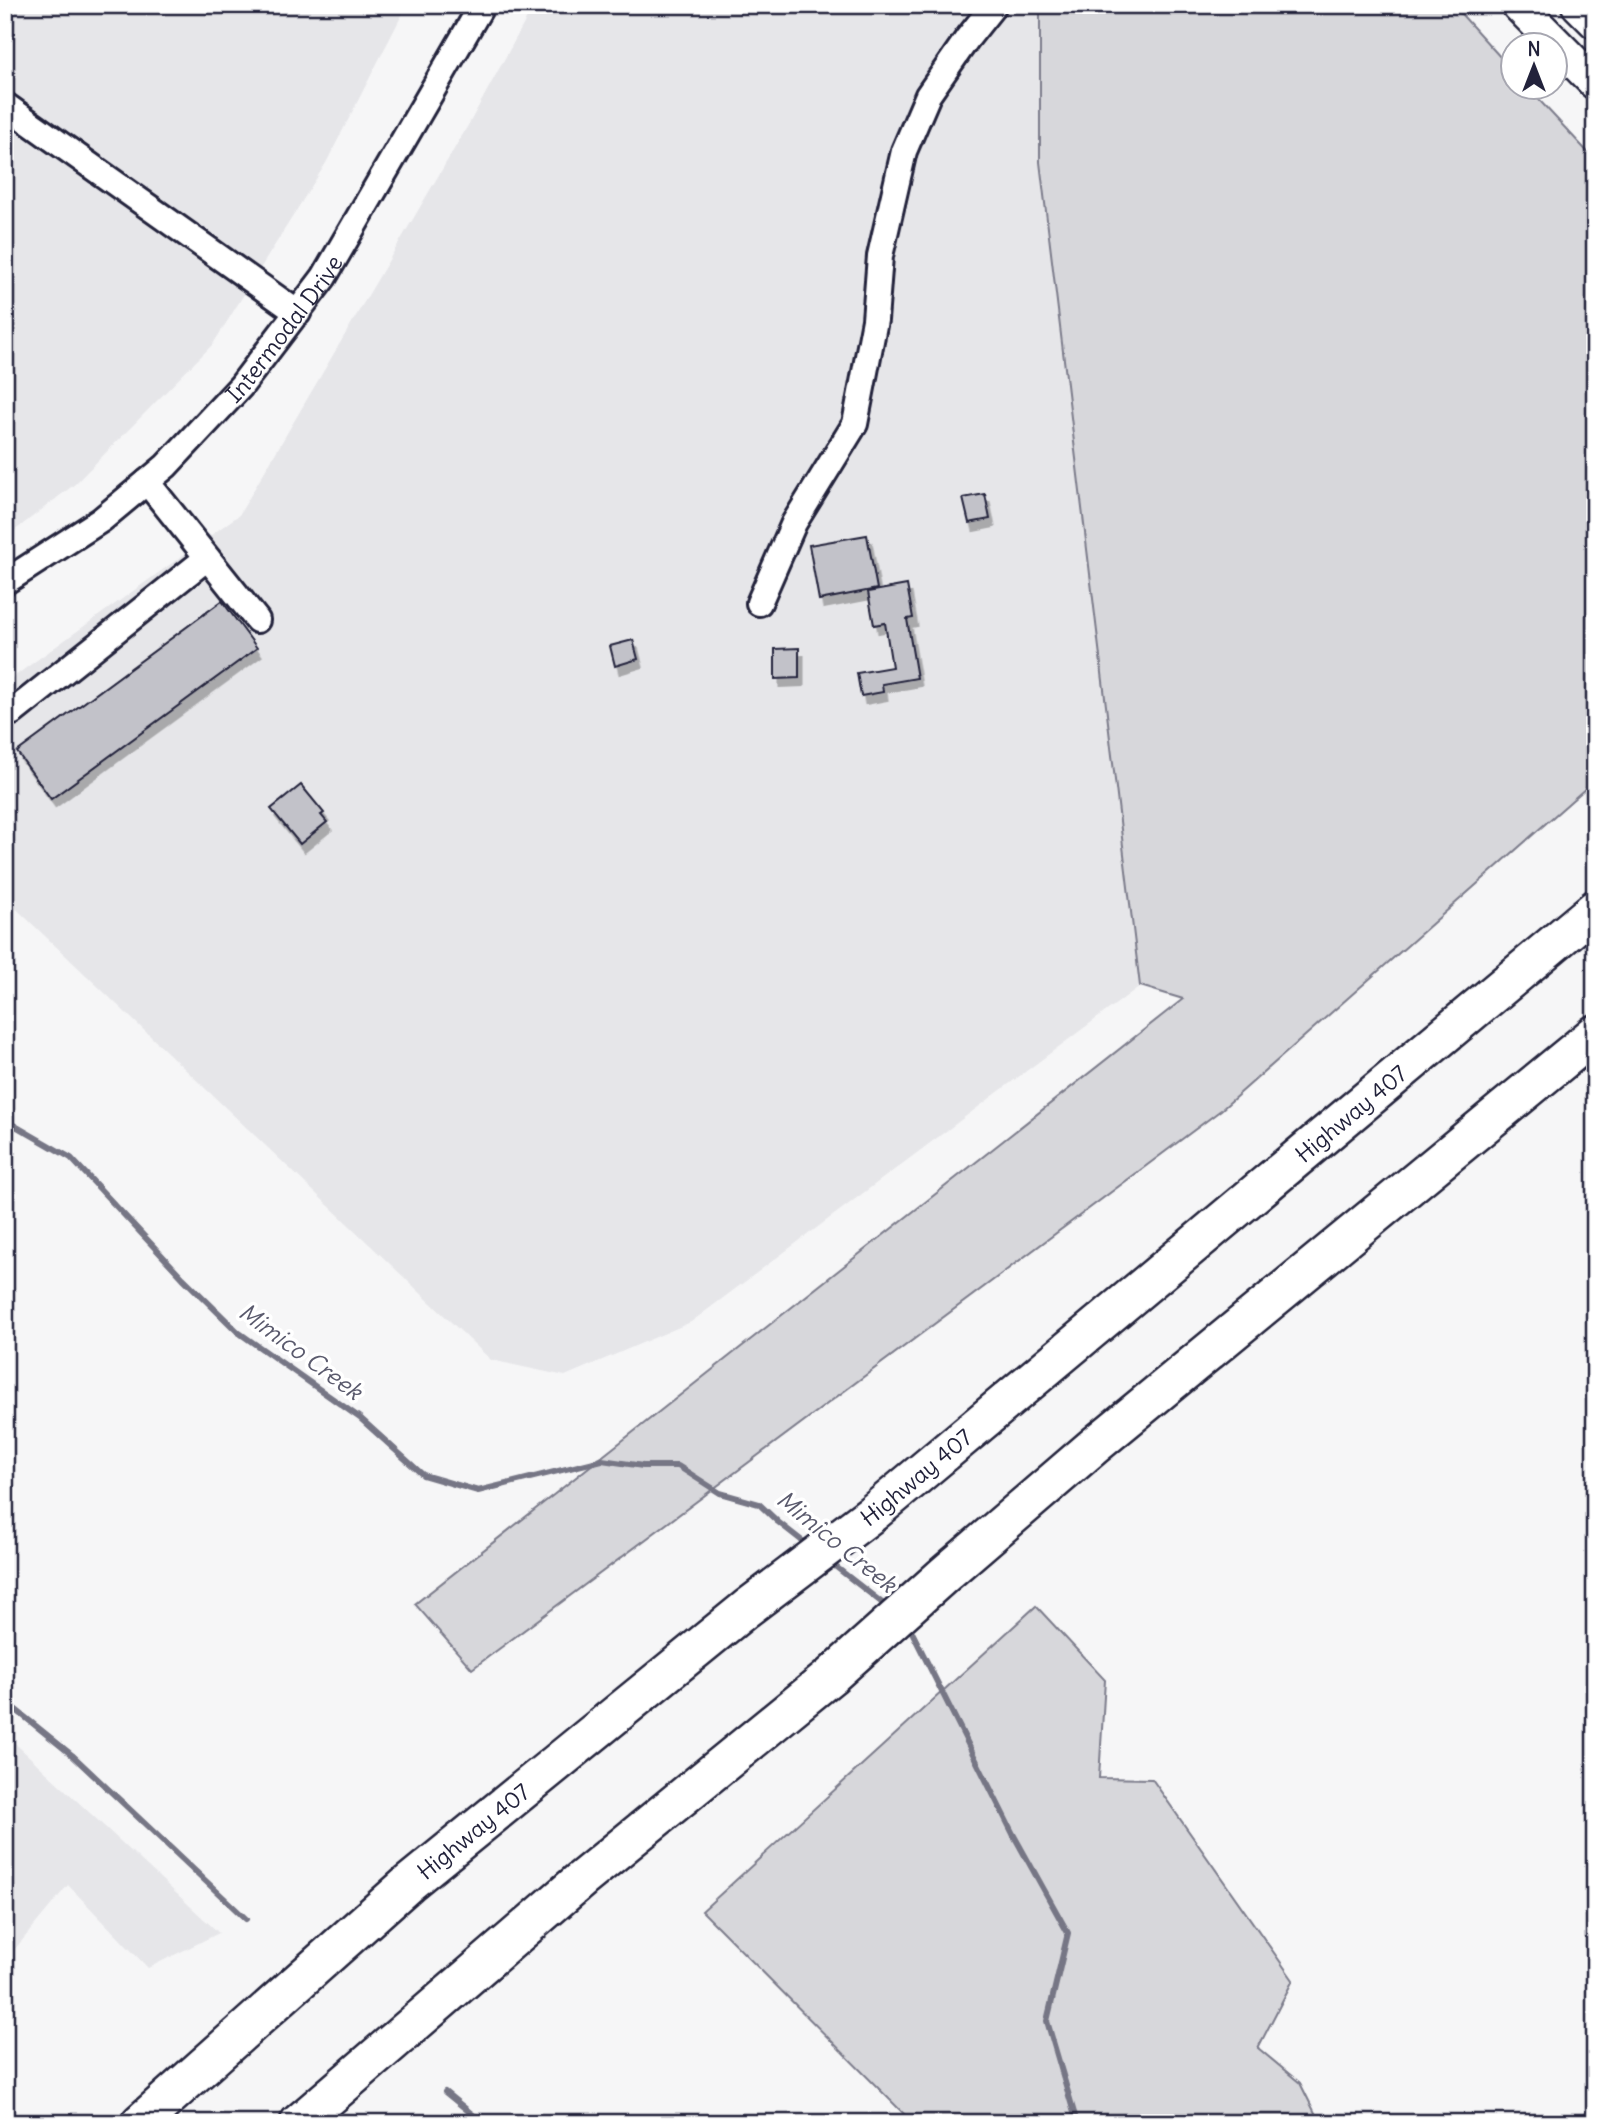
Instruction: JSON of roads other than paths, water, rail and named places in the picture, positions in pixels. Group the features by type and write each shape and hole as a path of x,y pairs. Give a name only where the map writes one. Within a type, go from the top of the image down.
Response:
{"highway":[{"name":"Highway 407","path":"140,2123 409,1883 747,1608 874,1512 1595,909"},
{"path":"299,2123 582,1879 831,1676 1094,1446 1595,1034"}],"main road":[{"path":"1518,5 1595,83"},
{"path":"1578,5 1595,22"}],"street":[{"name":"Intermodal Drive","path":"5,582 101,520 147,482 166,466 241,386 324,277 482,5"},
{"path":"759,603 794,523 855,424 875,320 880,256 904,150 928,95 994,5"},
{"path":"5,105 298,313"},
{"path":"147,482 257,620"},
{"path":"13,712 207,558"}],"waterway":[{"name":"Mimico Creek","path":"5,1120 71,1158 183,1278 238,1332 360,1418 423,1475 478,1491 602,1460 643,1466 678,1466 720,1493 759,1504 810,1547"},
{"name":"Mimico Creek","path":"827,1560 890,1609"},
{"name":"Mimico Creek","path":"907,1622 1013,1834 1068,1933 1047,2021 1077,2123"},
{"path":"5,1701 72,1755 246,1919"},
{"path":"445,2092 483,2123"}]}
